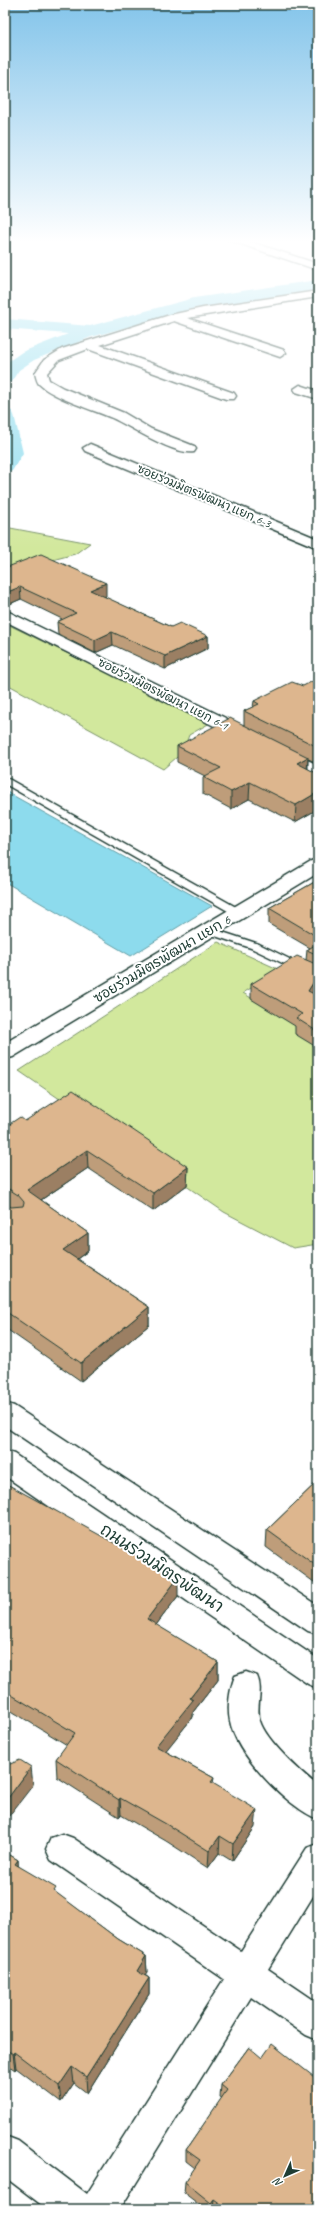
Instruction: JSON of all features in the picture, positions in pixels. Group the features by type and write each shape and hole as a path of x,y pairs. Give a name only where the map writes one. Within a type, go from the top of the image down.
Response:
{"street":[{"path":"97,342 66,352 49,361 41,373 44,382 59,391 119,416 146,432 189,449"},
{"path":"249,342 280,353"},
{"path":"89,345 230,396"},
{"path":"300,389 318,395"},
{"name":"ซอยร่วมมิตรพัฒนา แยก 6-3","path":"90,448 318,544"},
{"name":"ซอยร่วมมิตรพัฒนา แยก 6-1","path":"9,617 318,772"},
{"name":"ซอยร่วมมิตรพัฒนา แยก 6","path":"5,1052 210,931 318,865"},
{"path":"5,1413 318,1622"},
{"name":"ถนนร่วมมิตรพัฒนา","path":"5,1462 318,1675"},
{"path":"246,1685 245,1724 261,1750 301,1793 318,1804"},
{"path":"62,1849 318,2022"},
{"path":"99,2209 247,1975 318,1859"},
{"path":"5,2154 77,2209"}],"lane":[{"path":"5,780 239,913"},
{"path":"210,931 254,946 318,977"}],"green space":[{"path":"5,527 90,543 75,554 41,563 5,578"},
{"path":"5,623 210,723 189,735 183,752 163,769 5,683"},
{"path":"218,942 280,970 243,993 318,1039 318,1244 293,1248 224,1212 19,1071"}],"water":[{"path":"5,791 212,906 131,956 5,882"}],"building":[{"path":"41,554 106,583 90,590 171,627 180,623 208,636 165,656 112,632 95,640 57,622 76,613 20,587 5,593 5,568"},
{"path":"315,680 318,682 318,747 244,711 259,704 254,701 292,682 303,686"},
{"path":"230,718 308,757 297,763 318,774 318,792 296,805 250,782 231,792 203,777 221,768 177,746"},
{"path":"318,880 318,937 269,908"},
{"path":"318,943 318,955 307,950"},
{"path":"297,956 318,965 318,975 308,991 318,996 318,1032 296,1018 302,1014 251,984"},
{"path":"73,1090 188,1167 153,1193 87,1150 27,1190 88,1233 63,1250 149,1307 81,1363 5,1311 5,1202 11,1207 23,1206 24,1202 18,1195 5,1188 5,1127 20,1117 25,1121"},
{"path":"318,1481 318,1567 267,1530"},
{"path":"5,1483 178,1578 147,1619 218,1662 190,1698 193,1700 156,1746 214,1778 211,1782 257,1810 233,1844 220,1836 209,1851 166,1824 120,1798 119,1800 56,1759 75,1733 5,1691"},
{"path":"20,1760 31,1767 5,1802 5,1763 10,1764"},
{"path":"5,1852 18,1860 15,1864 56,1888 54,1891 118,1939 146,1956 137,1971 149,1978 86,2077 72,2067 59,2086 14,2052 13,2054 5,2049"},
{"path":"272,2044 318,2080 318,2209 228,2209 214,2199 211,2203 185,2182 200,2160 186,2150 227,2090 221,2085 249,2047 262,2058"}],"waterway":[{"path":"5,378 12,367 28,356 62,342"},
{"path":"5,415 13,453 5,467"}]}
